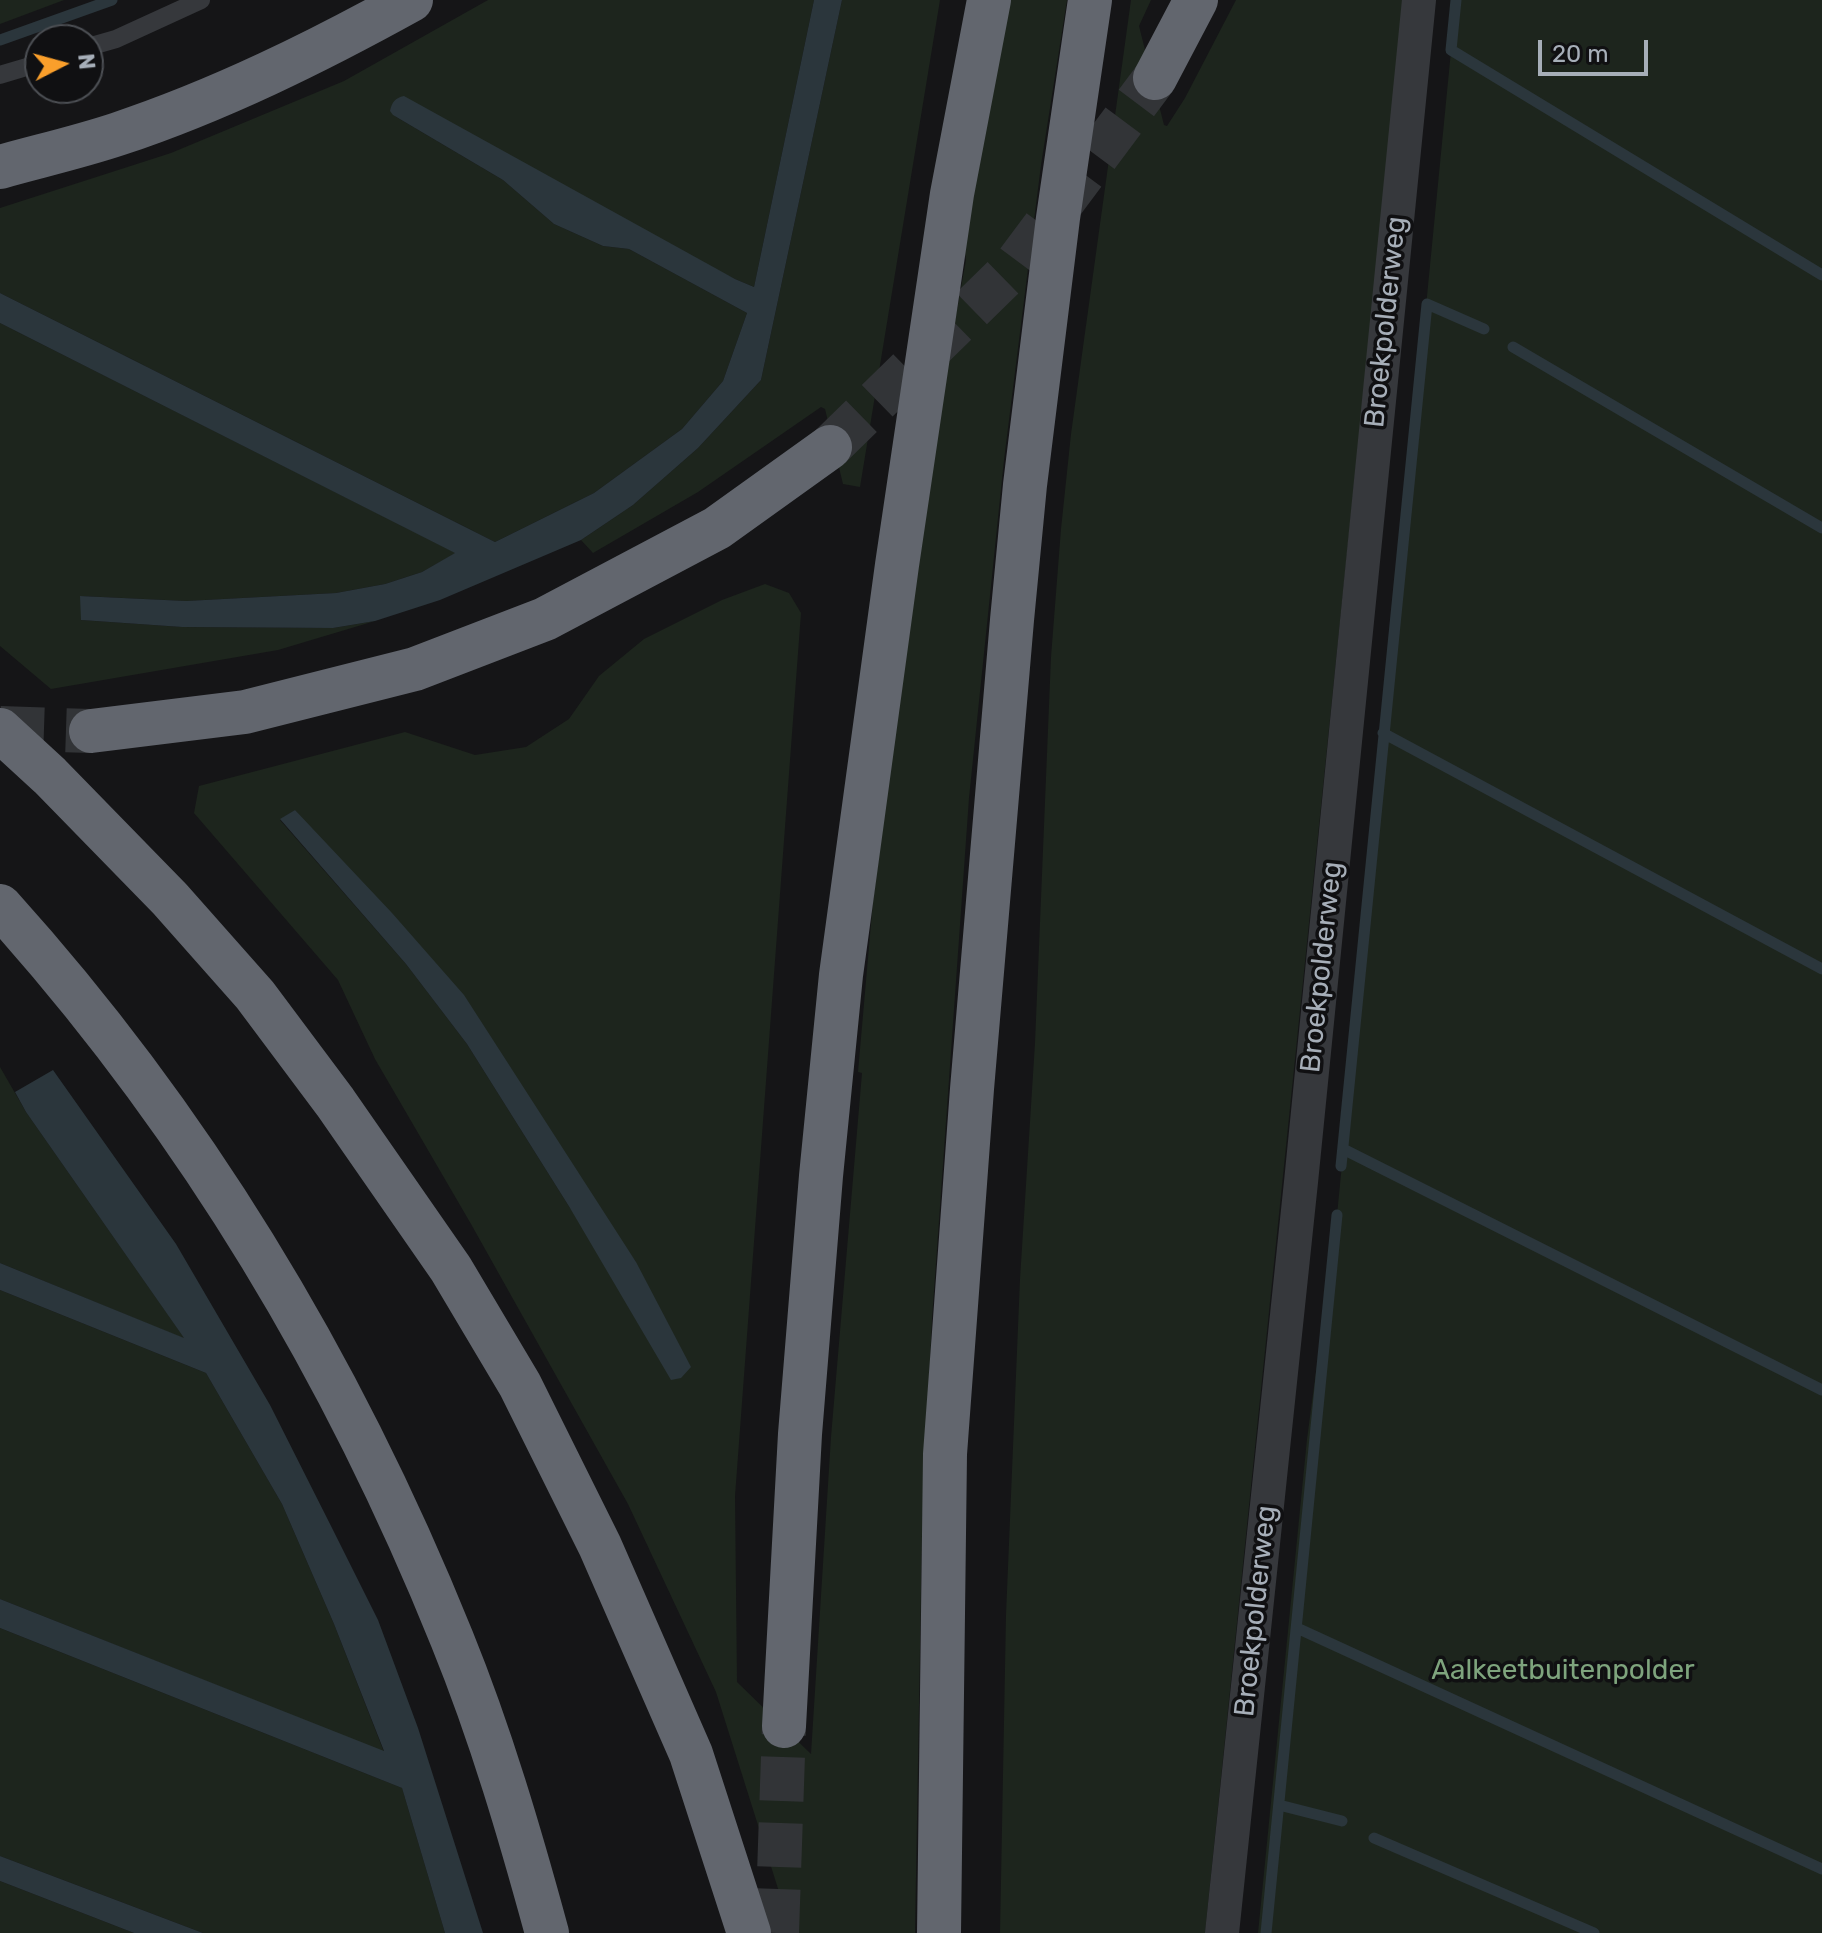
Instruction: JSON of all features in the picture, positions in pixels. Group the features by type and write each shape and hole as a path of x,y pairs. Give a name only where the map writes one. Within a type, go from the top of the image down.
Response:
{"highway":[{"path":"0,167 117,135 237,88 336,42 411,0"},
{"path":"784,1726 800,1434 841,975 899,549 950,210 989,0"},
{"path":"939,1933 945,1454 973,1074 1025,485 1058,218 1090,0"},
{"path":"1155,78 1196,0"},
{"path":"91,731 245,712 415,669 545,619 717,528 830,447"},
{"path":"0,730 50,776 170,899 255,995 335,1102 451,1269 520,1385 600,1546 691,1754 749,1933"},
{"path":"0,906 60,974 182,1135 256,1249 328,1372 406,1531 453,1640 500,1773 547,1933"}],"street":[{"name":"Broekpolderweg","path":"1222,1933 1301,1182 1419,0"}],"lane":[{"path":"104,42 201,0"},
{"path":"0,75 24,68"}],"green space":[{"path":"0,0 64,0 0,24"},
{"path":"488,0 814,0 754,287 393,115 503,180 554,224 603,246 629,249 747,313 723,381 682,429 594,493 495,542 0,293 0,208 171,153 344,81"},
{"path":"842,0 940,0 860,487 843,484 825,409 821,407 698,492 593,553 581,540 633,505 698,448 761,380"},
{"path":"1006,0 1067,0 1041,165 1004,460 969,798 932,1319 922,1534 915,1933 792,1933 716,1692 628,1504 375,1059 338,980 194,813 199,786 405,732 475,755 526,747 569,719 599,676 644,639 722,600 765,584 789,593 801,613 735,1496 737,1682 811,1754 831,1437 862,1073 858,1072 873,901 931,453 966,260 964,247","holes":["295,810 636,1262 570,1208 467,1044 406,964 280,820"]},
{"path":"1131,0 1151,0 1139,26 1164,125 1167,126 1236,0 1404,0 1205,1933 1000,1933 1006,1615 1051,657 1071,434"},
{"name":"Aalkeetbuitenpolder","path":"1456,0 1822,0 1822,1933 1258,1933 1307,1439 1337,1215"},
{"path":"0,323 456,553 422,572 385,584 336,593 186,601 81,596 81,620 182,627 333,628 375,621 278,650 51,689 0,646"},
{"path":"0,1067 26,1112 185,1339 0,1263"},
{"path":"0,1290 206,1373 282,1504 334,1624 384,1752 0,1599"},
{"path":"0,1628 402,1788 445,1933 203,1933 0,1856"},
{"path":"0,1881 134,1933 0,1933"}],"shaded area":[{"path":"814,0 842,0 761,380 698,448 633,505 581,540 440,600 375,621 333,628 182,627 81,620 80,596 186,601 336,593 385,584 422,572 455,553 0,323 0,293 495,542 594,493 682,429 723,381 747,313 629,249 603,246 554,224 503,180 393,115 390,111 393,103 404,96 754,287"},
{"path":"295,810 464,995 636,1262 691,1367 681,1378 671,1380 570,1208 467,1044 406,964 280,819"},
{"path":"53,1070 176,1244 270,1405 378,1620 418,1728 483,1933 445,1933 402,1788 0,1628 0,1599 384,1751 282,1504 206,1373 0,1290 0,1263 184,1338 15,1092"},
{"path":"0,1856 203,1933 134,1933 0,1881"}],"waterway":[{"path":"0,40 112,0"},
{"path":"1456,0 1451,50 1822,275"},
{"path":"1341,1166 1427,304 1484,329"},
{"path":"1513,347 1822,528"},
{"path":"1383,733 1822,969"},
{"path":"1343,1149 1822,1390"},
{"path":"1266,1933 1337,1215"},
{"path":"1297,1628 1822,1869"},
{"path":"1279,1805 1342,1821"},
{"path":"1374,1838 1594,1933"}],"tunnel":[{"path":"830,447 1014,267 1155,78"},
{"path":"0,728 91,731"},
{"path":"777,1933 784,1726"}]}
